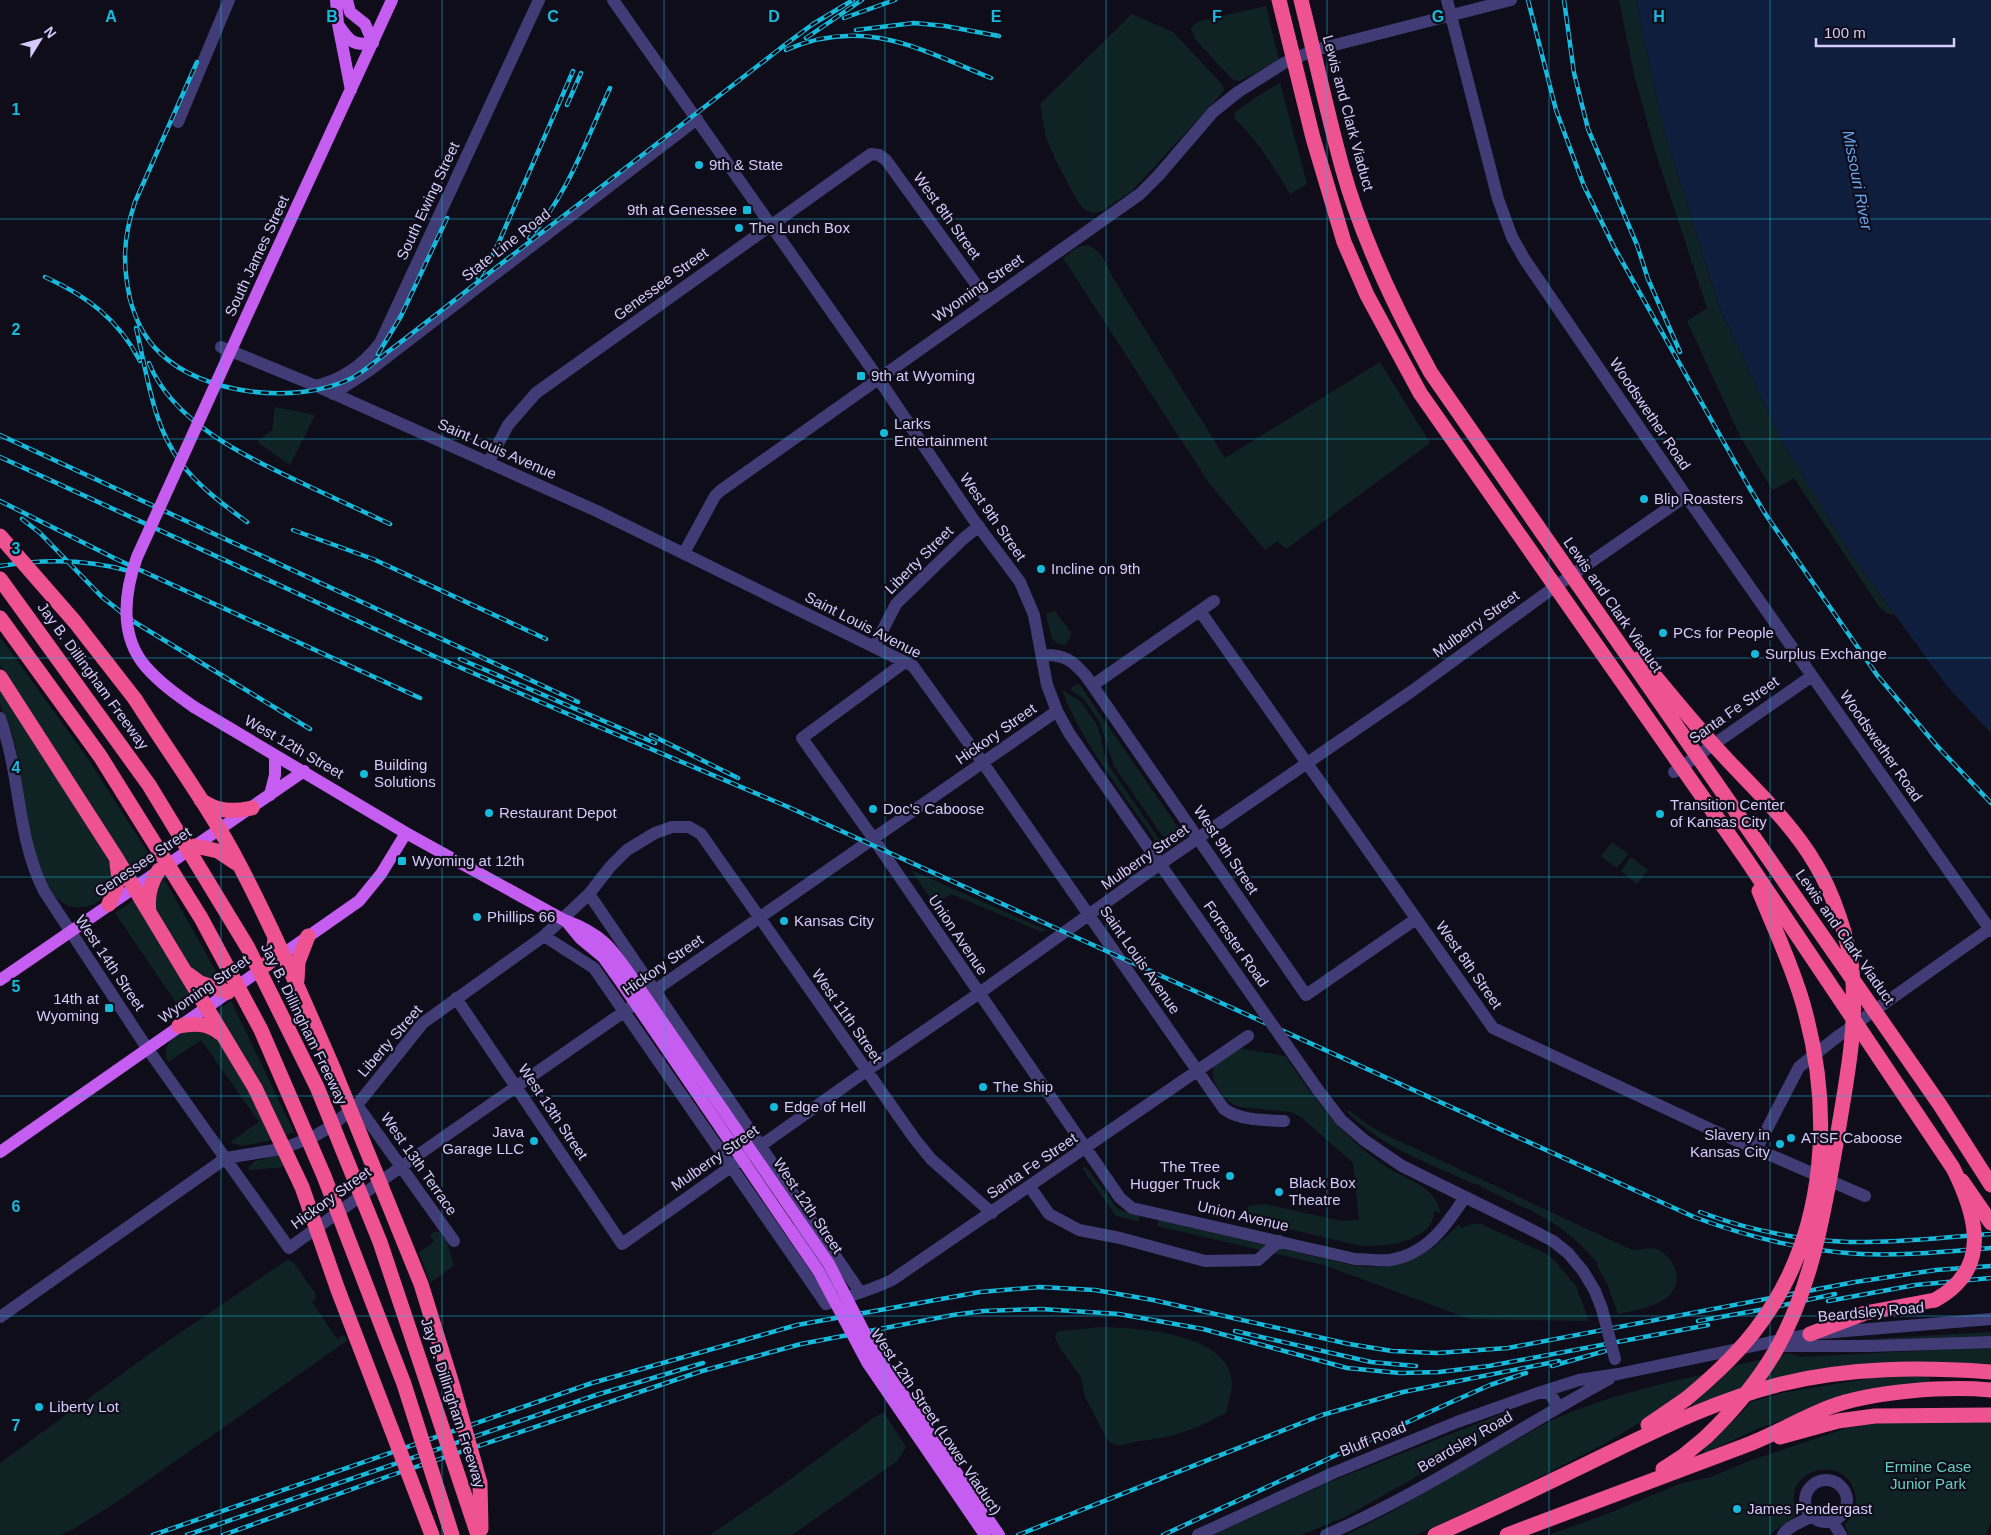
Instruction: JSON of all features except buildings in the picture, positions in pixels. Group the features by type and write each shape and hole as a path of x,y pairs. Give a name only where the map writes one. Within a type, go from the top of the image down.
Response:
{"highway":[{"path":"1279,0 1313,138 1344,242 1367,295 1420,393 1746,860 1991,1223"},
{"name":"Lewis and Clark Viaduct","path":"1301,0 1342,168 1387,289 1431,373 1940,1105 1991,1185"},
{"path":"0,536 75,622 135,699 240,865 283,953 334,1070 421,1284 480,1483 479,1535"},
{"name":"Jay B. Dillingham Freeway","path":"0,579 149,786 248,948 317,1087 380,1242 479,1535"},
{"path":"1579,587 1701,731 1780,815 1817,866 1830,892 1842,925 1852,967 1855,1012 1849,1069 1822,1220 1810,1271 1786,1330 1763,1371 1736,1406 1706,1436 1668,1466 1617,1493"},
{"path":"0,618 100,756 201,918 261,1030 324,1176 404,1384 452,1535"},
{"path":"0,677 117,859 254,1088 302,1188 338,1290 432,1535"},
{"path":"198,797 210,806 223,811 239,811 252,808"},
{"path":"195,846 218,852 240,865"},
{"path":"109,904 119,879 117,859"},
{"path":"1586,1464 1686,1399 1708,1381 1733,1356 1762,1321 1781,1290 1807,1230 1814,1201 1821,1130 1817,1065 1803,1003 1746,860"},
{"path":"150,914 148,893 152,881 159,870"},
{"path":"297,984 298,962 308,936"},
{"path":"267,964 273,956 275,938"},
{"path":"185,972 200,982 228,992"},
{"path":"180,1026 203,1024 215,1028 223,1036"},
{"path":"1810,1334 1865,1313 1935,1300 1948,1294 1970,1272 1979,1241 1977,1222 1972,1206 1953,1168"},
{"path":"1435,1535 1705,1408 1740,1396 1782,1384 1841,1373 1892,1368 1991,1372"},
{"path":"1507,1535 1747,1445 1831,1407 1864,1399 1940,1389 1991,1390"},
{"path":"1747,1445 1792,1435 1838,1421 1875,1416 1991,1415"}],"main road":[{"path":"336,0 338,24 351,90"},
{"path":"338,24 352,42 360,45 373,43 365,24 350,12 347,0"},
{"name":"South James Street","path":"151,525 310,180 324,144 392,0"},
{"name":"West 12th Street","path":"151,525 129,579 125,602 130,641 145,666 168,688 194,707 406,833 564,920 580,938 603,957 628,982 829,1264 880,1361 999,1535"},
{"path":"270,795 275,775 275,755"},
{"name":"Genessee Street","path":"0,980 304,771"},
{"name":"Wyoming Street","path":"0,1152 267,964 360,901 381,874 406,833"},
{"name":"West 12th Street","path":"628,982 819,1272 867,1362 985,1535"}],"street":[{"path":"178,122 229,0"},
{"name":"South Ewing Street","path":"315,386 341,378 368,358 380,343 538,0"},
{"name":"West 9th Street","path":"613,0 878,378 979,526 1020,582 1028,598 1036,624 1042,655 1058,654 1084,674 1093,685 1306,995 1416,919"},
{"name":"Woodswether Road","path":"1447,0 1493,184 1512,237 1525,260 1686,496 1991,930"},
{"path":"1451,16 1511,0"},
{"name":"Wyoming Street","path":"684,553 714,496 720,491 1140,194 1214,112 1230,98 1284,63 1315,50 1451,16"},
{"name":"State Line Road","path":"333,394 370,370 697,119"},
{"name":"Genessee Street","path":"488,463 508,425 536,393 865,157 870,154 876,154"},
{"name":"West 8th Street","path":"876,154 886,160 988,301"},
{"name":"Saint Louis Avenue","path":"220,347 315,386 599,512 917,669 1224,1109 1231,1114 1242,1117 1284,1121"},
{"name":"Mulberry Street","path":"622,1244 1686,496"},
{"name":"Liberty Street","path":"874,647 896,604 955,545 979,526"},
{"path":"1093,685 1214,601"},
{"name":"West 8th Street","path":"1200,611 1493,1028 1756,1150 1865,1196"},
{"name":"Forrester Road","path":"1042,655 1047,685 1057,711 1069,733 1318,1090 1341,1120 1364,1140 1402,1166 1465,1197"},
{"name":"Union Avenue","path":"905,662 802,738 873,838 978,994 1120,1198 1132,1208 1354,1259 1389,1260 1411,1254 1428,1244 1444,1228 1465,1197"},
{"name":"Santa Fe Street","path":"1674,772 1812,676"},
{"name":"Hickory Street","path":"290,1248 516,1086 656,991 1057,711"},
{"name":"West 14th Street","path":"0,718 8,741 24,839 35,873 69,931 147,1048 290,1248"},
{"name":"Liberty Street","path":"0,1318 226,1158 280,1149 305,1140 330,1127 358,1106 423,1023 564,920 627,850 656,833 672,827 689,827"},
{"name":"West 11th Street","path":"689,827 701,834 914,1138 932,1159 992,1213"},
{"name":"West 12th Street","path":"589,894 860,1292"},
{"path":"1756,1150 1799,1067 1837,1037 1991,930"},
{"path":"544,936 594,968 731,1167"},
{"name":"West 13th Street","path":"456,998 622,1244"},
{"name":"West 12th Street (Lower Viaduct)","path":"640,1001 824,1268 871,1360 992,1535"},
{"name":"Santa Fe Street","path":"731,1167 826,1304 871,1290 892,1280 1086,1149 1248,1036"},
{"name":"West 13th Terrace","path":"358,1106 454,1241"},
{"path":"1030,1187 1049,1214 1079,1230 1120,1238 1205,1261 1258,1260 1279,1241"},
{"path":"1465,1197 1553,1241 1568,1253 1584,1271 1602,1309 1618,1374"},
{"name":"Beardsley Road","path":"1538,1393 1579,1380 1618,1374 1810,1334 1991,1319"},
{"name":"Beardsley Road","path":"1756,1345 1870,1346 1991,1342"},
{"name":"Beardsley Road","path":"1326,1535 1352,1524 1484,1452 1618,1374"},
{"path":"1538,1393 1548,1393 1559,1407"},
{"name":"Bluff Road","path":"1198,1535 1333,1473 1457,1422 1538,1393"},
{"path":"1783,1535 1785,1531 1796,1523 1806,1520 1832,1521 1842,1515 1846,1501 1841,1488 1829,1480 1817,1482 1807,1492 1806,1520 1800,1530 1792,1535"},
{"path":"1832,1521 1841,1535"}],"green space":[{"path":"1619,0 1636,0 1663,128 1719,307 1781,440 1848,550 1895,615 1887,613 1880,608 1794,478 1773,490 1770,486 1740,436 1687,321 1707,308 1656,154 1634,74"},
{"path":"1266,6 1279,60 1240,81 1236,81 1195,39 1191,29 1200,21"},
{"path":"1132,14 1173,32 1223,85 1224,91 1132,191 1102,211 1094,213 1085,210 1078,202 1055,159 1046,137 1040,104"},
{"path":"1280,83 1307,184 1290,194 1272,164 1235,119 1234,113"},
{"path":"1088,245 1103,258 1113,278 1225,458 1380,362 1430,443 1286,549 1277,541 1265,550 1209,483 1063,258 1078,247"},
{"path":"275,407 315,415 290,465 257,442 272,430"},
{"path":"1055,611 1072,634 1066,644 1053,640 1047,620 1047,613"},
{"path":"0,637 86,756 154,862 135,875 132,875 0,665"},
{"path":"1079,684 1182,833 1169,839 1161,834 1114,766 1099,721 1084,699 1071,690 1072,687"},
{"path":"0,688 111,862 111,878 107,892 100,900 91,905 75,907 60,900 48,886 38,865 26,816 16,746 9,724 2,711"},
{"path":"1062,690 1080,701 1095,722 1109,766 1159,839 1160,847 1093,751 1081,731"},
{"path":"1612,842 1628,854 1617,868 1601,856"},
{"path":"1631,857 1648,870 1637,884 1621,871"},
{"path":"911,870 1046,930 1042,932 951,894 935,905"},
{"path":"164,879 222,982 208,980 196,974 186,962 165,928 154,904 155,894"},
{"path":"134,900 196,1003 183,1013 115,913"},
{"path":"231,1001 294,1132 284,1136 217,1014 218,1010"},
{"path":"195,1028 217,1037 247,1087 272,1140 242,1146 230,1142 259,1122 201,1040 168,1062 166,1049 168,1044 177,1035"},
{"path":"1238,1048 1285,1056 1318,1102 1342,1130 1385,1166 1418,1184 1433,1196 1438,1204 1440,1213 1435,1211 1431,1223 1425,1230 1417,1236 1397,1243 1366,1246 1246,1219 1248,1206 1264,1204 1342,1221 1359,1220 1353,1163 1301,1117 1291,1112 1240,1107 1229,1101 1220,1091 1214,1078 1214,1066"},
{"path":"1349,1110 1382,1133 1630,1249 1654,1248 1660,1250 1668,1257 1675,1268 1677,1280 1674,1289 1668,1297 1659,1302 1638,1310 1618,1314 1608,1286 1597,1265 1598,1263 1576,1240 1558,1226 1480,1185 1407,1154 1361,1125 1347,1112"},
{"path":"279,1155 284,1167 250,1170 248,1168 255,1161"},
{"path":"1086,1167 1118,1209 1140,1216 1138,1221 1116,1216 1082,1168"},
{"path":"1158,1220 1351,1265 1368,1267 1397,1264 1410,1260 1435,1246 1458,1225 1462,1228 1472,1224 1481,1224 1545,1253 1555,1261 1576,1286 1589,1321 1470,1319 1324,1265 1157,1226"},
{"path":"434,1232 440,1232 446,1240 454,1265 430,1283 419,1252 434,1242 430,1235"},
{"path":"287,1260 293,1262 315,1293 316,1298 312,1302 337,1339 344,1335 348,1340 118,1501 72,1530 60,1535 0,1535 0,1463 155,1350"},
{"path":"1102,1327 1138,1329 1181,1337 1201,1344 1217,1354 1228,1368 1232,1385 1227,1412 1194,1428 1166,1437 1119,1446 1108,1441 1085,1397 1081,1377 1060,1348 1055,1337 1056,1333 1060,1331"},
{"path":"1991,1332 1991,1336 1833,1341"},
{"path":"1991,1347 1991,1364 1883,1362 1694,1406 1692,1401 1713,1386 1734,1366 1790,1353 1800,1357"},
{"path":"1710,1373 1661,1410 1604,1444 1514,1490 1432,1528 1416,1535 1346,1535 1389,1513 1548,1422 1568,1413 1648,1387"},
{"path":"1883,1376 1929,1376 1930,1383 1805,1412 1757,1429 1705,1453 1703,1447 1738,1417 1751,1402 1782,1393"},
{"path":"1509,1411 1514,1416 1508,1425 1345,1517 1301,1535 1212,1535 1332,1481"},
{"name":"Ermine Case Junior Park","path":"1952,1411 1991,1416 1991,1522 1986,1535 1849,1535 1845,1525 1854,1510 1856,1502 1855,1493 1848,1480 1838,1472 1826,1469 1814,1472 1803,1478 1796,1487 1794,1500 1798,1514 1769,1535 1549,1535 1612,1512 1682,1483 1711,1477 1752,1460 1848,1428"},
{"path":"884,1413 906,1447 897,1461 792,1535 710,1535 777,1489 876,1416"}],"water":[{"name":"Missouri River","path":"1636,0 1991,0 1991,733 1946,685 1848,550 1781,440 1719,306 1663,128"}],"railway":[{"path":"129,296 140,327 154,347 178,367 200,378 225,387 251,392 277,393 304,392 328,387 350,379 367,369 786,44 813,24 853,0"},
{"path":"806,38 862,0"},
{"path":"844,18 895,0"},
{"path":"1528,0 1556,110 1584,186 1614,247 1749,487 1766,515 1877,675 1937,746 1991,803"},
{"path":"1564,0 1574,73 1588,129 1637,245 1648,279 1680,352"},
{"path":"856,30 914,23 945,26 999,36"},
{"path":"786,50 814,40 841,36 866,36 891,40 915,47 991,78"},
{"path":"131,303 125,264 126,240 131,215 197,62"},
{"path":"478,278 499,242 573,71"},
{"path":"567,105 581,73"},
{"path":"529,238 542,222 565,186 610,88"},
{"path":"378,354 401,316 447,218"},
{"path":"45,277 74,292 100,310 122,333 140,361"},
{"path":"136,328 152,398 163,432 171,448 195,480 247,522"},
{"path":"149,363 160,385 176,404 195,422 216,437 262,464 390,524"},
{"path":"0,435 578,702"},
{"path":"0,457 436,657 786,806 1694,1217 1755,1237 1818,1250 1861,1254 1893,1254 1991,1248"},
{"path":"0,501 116,559 420,698"},
{"path":"22,519 40,533 102,597 131,620 310,729"},
{"path":"293,530 373,559 546,639"},
{"path":"0,566 32,562 65,561 97,564 129,571"},
{"path":"460,659 655,743"},
{"path":"651,735 738,778"},
{"path":"1700,1212 1755,1229 1830,1241 1885,1242 1991,1234"},
{"path":"153,1535 592,1383 797,1325 980,1292 1040,1287 1095,1290 1153,1300 1349,1344 1392,1351 1437,1353 1508,1348 1855,1282 1936,1270 1991,1266"},
{"path":"1828,1301 1915,1285 1991,1278"},
{"path":"1698,1321 1835,1294"},
{"path":"223,1535 389,1476 702,1371 801,1344 953,1315 983,1311 1041,1309 1119,1314 1203,1329 1347,1368 1400,1373 1439,1372 1489,1366 1708,1325"},
{"path":"1235,1331 1371,1362 1416,1366"},
{"path":"1552,1366 1605,1351"},
{"path":"1018,1535 1322,1415 1403,1392 1559,1361"},
{"path":"187,1535 596,1395 703,1363"},
{"path":"1163,1535 1447,1404 1490,1385 1526,1373"}],"place":[{"name":"9th & State","path":"699,165"},
{"name":"9th at Genessee","path":"747,210"},
{"name":"The Lunch Box","path":"739,228"},
{"name":"9th at Wyoming","path":"861,376"},
{"name":"Larks Entertainment","path":"884,433"},
{"name":"Blip Roasters","path":"1644,499"},
{"name":"Incline on 9th","path":"1041,569"},
{"name":"PCs for People","path":"1663,633"},
{"name":"Surplus Exchange","path":"1755,654"},
{"name":"Building Solutions","path":"364,774"},
{"name":"Doc's Caboose","path":"873,809"},
{"name":"Restaurant Depot","path":"489,813"},
{"name":"Transition Center of Kansas City","path":"1660,814"},
{"name":"Wyoming at 12th","path":"402,861"},
{"name":"Phillips 66","path":"477,917"},
{"name":"Kansas City","path":"784,921"},
{"name":"14th at Wyoming","path":"109,1008"},
{"name":"The Ship","path":"983,1087"},
{"name":"Edge of Hell","path":"774,1107"},
{"name":"ATSF Caboose","path":"1791,1138"},
{"name":"Java Garage LLC","path":"534,1141"},
{"name":"Slavery in Kansas City","path":"1780,1144"},
{"name":"The Tree Hugger Truck","path":"1230,1176"},
{"name":"Black Box Theatre","path":"1279,1192"},
{"name":"Liberty Lot","path":"39,1407"},
{"name":"James Pendergast","path":"1737,1509"}]}
